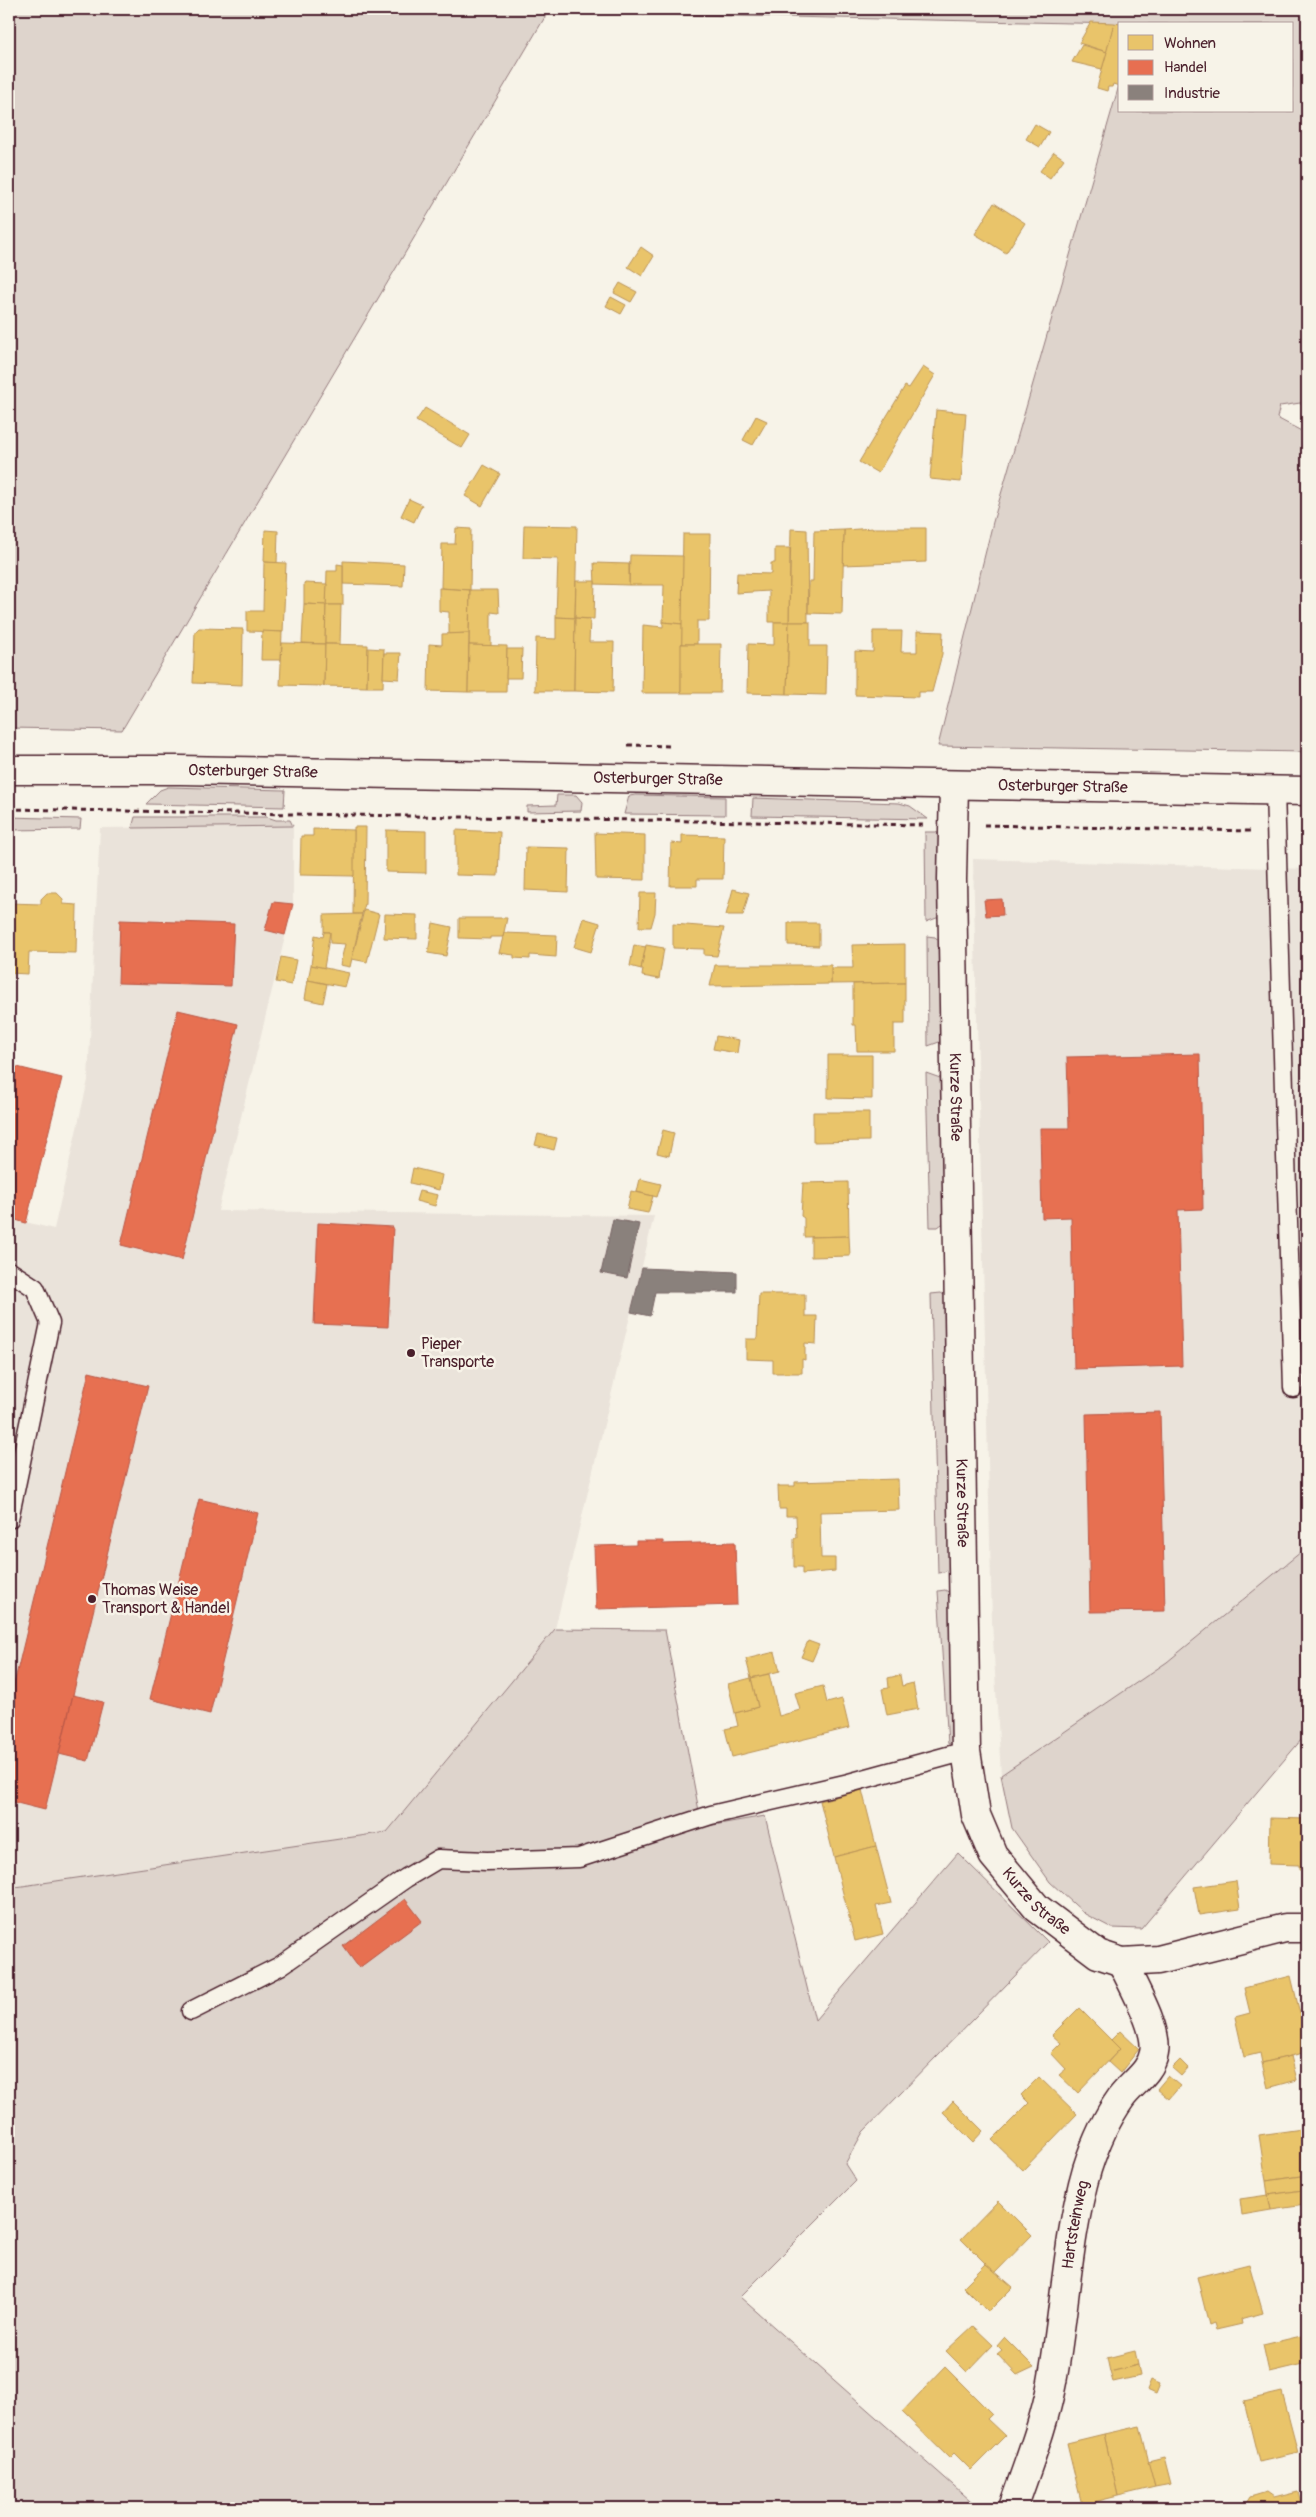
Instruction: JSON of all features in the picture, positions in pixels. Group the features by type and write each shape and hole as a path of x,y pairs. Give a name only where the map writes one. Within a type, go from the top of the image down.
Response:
{"street":[{"name":"Osterburger Straße","path":"9,770 190,771 1307,792"},
{"name":"Kurze Straße","path":"954,785 966,1751 976,1815 993,1855 1037,1908 1076,1940 1098,1954 1122,1962 1158,1960 1285,1928 1307,1928"},
{"name":"Hartsteinweg","path":"1013,2508 1041,2425 1052,2383 1078,2201 1088,2168 1102,2129 1122,2098 1147,2070 1154,2054 1155,2038 1122,1962"}],"lane":[{"path":"1275,791 1293,1388"},
{"path":"9,1271 35,1288 50,1323 9,1519"},
{"path":"191,2011 280,1966 406,1878 438,1859 487,1861 579,1858 711,1815 849,1783 966,1751"}],"path":[{"path":"9,809 1275,831"}],"shaded area":[{"path":"9,9 1307,9 1307,402 1280,406 1277,418 1307,434 1307,752 938,746 993,522 1118,89 1118,112 1294,112 1294,22 1118,22 1118,24 548,12 122,730 9,728"},
{"path":"168,787 285,790 284,807 146,804 160,790"},
{"path":"557,795 576,795 582,802 581,811 527,812 527,806 556,805"},
{"path":"629,796 725,797 725,815 624,814"},
{"path":"753,798 899,803 910,806 928,819 752,816"},
{"path":"9,817 81,819 80,829 9,830"},
{"path":"135,817 267,817 276,820 290,820 293,826 132,828"},
{"name":"Pieper Transporte","path":"293,826 293,904 218,1211 654,1216 555,1629 387,1832 9,1888 9,1218 54,1229 88,1080 100,828"},
{"path":"925,832 937,832 941,847 942,916 926,922"},
{"path":"973,859 1307,869 1307,1547 1167,1662 1001,1775 992,1622"},
{"path":"927,936 935,937 941,942 942,1041 928,1046"},
{"path":"926,1073 943,1079 946,1221 938,1227 930,1227"},
{"path":"941,1293 947,1297 953,1566 944,1572 938,1573 931,1294"},
{"path":"1307,1547 1307,1733 1141,1929 1112,1928 1085,1914 1050,1882 1012,1828 1001,1775 1167,1662"},
{"path":"945,1590 954,1595 957,1740 948,1744 938,1591"},
{"path":"555,1629 665,1630 702,1827 765,1816 815,2020 958,1853 1048,1942 863,2132 845,2164 856,2181 740,2297 979,2508 9,2508 9,1888 387,1832"}],"building: Wohnen":[{"path":"1091,22 1114,23 1107,52 1079,43"},
{"path":"1114,23 1118,24 1118,86 1113,84 1112,87 1108,87 1107,91 1097,88"},
{"path":"1082,45 1107,52 1102,69 1072,62"},
{"path":"1035,124 1049,132 1040,147 1026,139"},
{"path":"1054,152 1064,159 1050,178 1040,171"},
{"path":"994,203 1025,223 1006,253 975,234"},
{"path":"641,247 654,256 642,276 628,267"},
{"path":"620,283 637,292 631,302 614,293"},
{"path":"611,297 626,305 621,314 606,306"},
{"path":"923,367 935,375 878,473 859,462 905,386 909,388"},
{"path":"425,408 470,435 462,448 416,421"},
{"path":"936,410 966,413 961,482 930,479"},
{"path":"756,416 767,421 753,445 743,440"},
{"path":"484,465 500,474 482,506 465,496"},
{"path":"409,499 422,505 414,522 401,516"},
{"path":"524,525 577,526 575,618 556,617 558,559 523,558"},
{"path":"456,528 471,529 470,590 441,588 442,544 455,544"},
{"path":"926,528 926,562 843,565 844,530"},
{"path":"791,529 807,530 808,622 789,622"},
{"path":"265,530 278,531 277,563 264,562"},
{"path":"844,530 842,614 808,613 809,581 813,581 814,531"},
{"path":"683,534 710,534 709,621 697,621 697,644 681,644"},
{"path":"775,548 790,548 789,622 769,622 769,591 736,593 737,573 771,574 771,563 775,563"},
{"path":"630,555 683,556 682,624 663,622 664,585 629,585"},
{"path":"343,561 404,564 403,586 343,584"},
{"path":"264,562 286,563 283,632 247,631 247,611 263,611"},
{"path":"594,563 629,564 629,585 595,584"},
{"path":"337,564 343,565 343,605 326,605 327,571 337,571"},
{"path":"576,581 595,581 594,619 575,618"},
{"path":"304,583 327,584 326,605 304,604"},
{"path":"439,588 470,590 469,633 449,634 449,612 439,611"},
{"path":"470,590 498,590 499,613 491,612 491,646 469,645"},
{"path":"304,604 326,605 325,644 302,643"},
{"path":"326,605 341,605 340,644 325,644"},
{"path":"556,617 575,618 574,691 535,691 536,638 556,639"},
{"path":"575,618 590,619 589,642 614,642 613,692 574,691"},
{"path":"663,622 682,624 681,693 642,693 643,625 663,627"},
{"path":"774,622 789,622 787,694 747,693 748,644 774,645"},
{"path":"789,622 810,622 810,646 827,646 826,695 787,694"},
{"path":"199,628 243,629 242,685 193,683 195,632"},
{"path":"262,631 282,632 281,660 261,660"},
{"path":"873,631 902,631 901,652 917,652 917,631 943,632 942,654 932,692 918,692 918,697 855,695 855,651 873,652"},
{"path":"469,633 468,692 428,691 429,644 442,645 442,634"},
{"path":"282,643 325,644 324,686 280,685"},
{"path":"325,644 368,645 367,687 324,686"},
{"path":"681,644 721,644 720,693 681,693"},
{"path":"469,645 507,646 506,692 468,692"},
{"path":"368,648 384,649 383,687 367,687"},
{"path":"507,649 522,649 521,678 506,678"},
{"path":"384,653 401,653 399,679 383,678"},
{"path":"354,827 366,827 365,904 362,914 353,914"},
{"path":"313,829 354,830 354,876 300,875 301,836 313,836"},
{"path":"386,830 426,831 426,873 386,872"},
{"path":"456,830 500,832 498,876 456,875"},
{"path":"595,833 645,835 645,880 596,879"},
{"path":"682,835 724,836 723,879 697,879 697,886 670,886 671,843 682,844"},
{"path":"526,847 569,848 568,892 525,890"},
{"path":"733,889 749,893 743,915 726,915"},
{"path":"47,893 57,893 63,899 63,904 77,905 76,953 29,952 28,974 9,973 9,903 41,904 41,899"},
{"path":"640,893 656,893 655,913 651,927 639,927"},
{"path":"364,910 379,914 367,962 352,959"},
{"path":"362,914 350,967 340,965 345,944 330,943 330,932 324,932 324,915"},
{"path":"385,914 417,915 417,939 384,938"},
{"path":"459,918 507,918 503,937 490,937 490,939 459,938"},
{"path":"583,918 600,923 591,952 574,947"},
{"path":"433,923 452,927 446,956 428,953"},
{"path":"788,923 819,923 819,946 788,945"},
{"path":"673,924 724,928 717,956 704,955 704,949 673,948"},
{"path":"324,932 330,932 324,968 311,965 315,935 323,937"},
{"path":"504,933 557,935 556,957 530,955 530,959 514,958 514,955 499,953"},
{"path":"905,944 905,983 831,984 831,968 853,968 852,945"},
{"path":"634,945 646,947 641,969 630,966"},
{"path":"646,945 664,948 659,979 642,976 643,969 641,969"},
{"path":"281,957 296,960 291,985 276,982"},
{"path":"311,965 349,973 345,987 308,980"},
{"path":"715,965 831,965 831,984 710,986"},
{"path":"308,980 327,984 323,1003 305,999"},
{"path":"905,983 905,1024 894,1024 894,1051 857,1051 856,1025 853,1025 853,984"},
{"path":"716,1036 739,1040 737,1053 713,1049"},
{"path":"828,1055 872,1055 872,1099 828,1098"},
{"path":"813,1112 869,1112 869,1141 813,1142"},
{"path":"663,1130 674,1133 669,1156 657,1153"},
{"path":"538,1134 557,1138 554,1150 535,1145"},
{"path":"413,1168 442,1175 439,1190 410,1183"},
{"path":"640,1179 661,1184 657,1197 637,1192"},
{"path":"848,1182 849,1236 804,1237 804,1218 801,1216 803,1183"},
{"path":"419,1191 438,1195 435,1206 416,1201"},
{"path":"631,1191 653,1196 648,1213 627,1209"},
{"path":"849,1236 850,1256 811,1257 811,1237"},
{"path":"759,1294 805,1294 805,1316 817,1316 816,1344 805,1343 805,1360 802,1359 802,1373 773,1373 773,1360 746,1359 746,1339 757,1339"},
{"path":"898,1479 899,1510 820,1512 821,1558 835,1558 835,1571 802,1574 802,1567 794,1567 794,1538 797,1538 796,1516 786,1516 786,1509 779,1509 778,1486 795,1486 795,1482"},
{"path":"808,1641 819,1645 812,1661 801,1657"},
{"path":"775,1652 780,1671 751,1678 746,1659"},
{"path":"769,1674 779,1716 800,1710 795,1693 823,1686 827,1703 842,1699 849,1728 732,1757 725,1729 738,1726 735,1713 758,1707 751,1678"},
{"path":"900,1675 902,1686 913,1683 918,1709 887,1715 882,1689 889,1688 888,1678"},
{"path":"751,1678 758,1707 735,1713 728,1684"},
{"path":"862,1790 876,1846 834,1857 820,1801"},
{"path":"1270,1818 1307,1819 1307,1870 1299,1870 1299,1865 1269,1864"},
{"path":"876,1846 891,1903 876,1906 883,1934 855,1941 834,1857"},
{"path":"1236,1881 1240,1909 1199,1915 1194,1887"},
{"path":"1291,1976 1307,2043 1307,2052 1262,2063 1260,2053 1244,2057 1235,2017 1250,2013 1244,1988"},
{"path":"1079,2008 1120,2049 1078,2093 1059,2075 1066,2069 1051,2053 1061,2043 1052,2035"},
{"path":"1120,2031 1139,2049 1120,2073 1108,2062 1120,2049 1111,2040"},
{"path":"1291,2056 1297,2080 1268,2088 1262,2063"},
{"path":"1180,2060 1188,2068 1181,2076 1172,2068"},
{"path":"1168,2076 1180,2086 1169,2099 1157,2089"},
{"path":"1039,2077 1077,2114 1023,2170 992,2140 1029,2103 1021,2095"},
{"path":"953,2101 983,2131 973,2142 943,2112"},
{"path":"1302,2129 1307,2175 1266,2181 1259,2135"},
{"path":"1301,2176 1303,2190 1268,2195 1266,2181"},
{"path":"1303,2190 1305,2205 1271,2210 1268,2195"},
{"path":"1268,2195 1271,2210 1242,2215 1240,2199"},
{"path":"998,2201 1032,2235 995,2273 961,2239"},
{"path":"986,2264 1013,2287 988,2312 963,2287"},
{"path":"1249,2264 1263,2313 1241,2319 1242,2324 1216,2330 1214,2323 1209,2325 1197,2277"},
{"path":"973,2326 993,2345 967,2372 946,2351"},
{"path":"1301,2336 1307,2363 1269,2372 1263,2345"},
{"path":"1004,2337 1034,2367 1017,2375 997,2354 1002,2350 997,2345"},
{"path":"1135,2351 1138,2365 1110,2372 1107,2358"},
{"path":"1138,2365 1140,2376 1113,2382 1110,2372"},
{"path":"945,2367 992,2414 987,2419 1005,2436 971,2470 954,2453 949,2458 902,2412"},
{"path":"1151,2380 1160,2384 1156,2394 1147,2390"},
{"path":"1282,2392 1298,2453 1259,2462 1244,2401"},
{"path":"1140,2426 1155,2487 1118,2496 1104,2434"},
{"path":"1104,2434 1118,2496 1082,2505 1067,2443"},
{"path":"1164,2457 1171,2484 1155,2487 1148,2461"},
{"path":"1298,2491 1302,2508 1243,2508 1250,2497 1267,2492 1274,2497"}],"building: Handel":[{"path":"1002,899 1003,915 986,916 984,900"},
{"path":"273,902 293,904 285,935 265,930"},
{"path":"120,920 234,924 231,986 118,983"},
{"path":"178,1010 238,1024 182,1260 121,1245"},
{"path":"1200,1054 1203,1209 1178,1210 1182,1366 1074,1369 1071,1217 1042,1218 1040,1128 1069,1128 1067,1057"},
{"path":"9,1065 62,1078 26,1223 9,1218"},
{"path":"318,1223 393,1227 388,1327 314,1324"},
{"path":"89,1372 148,1386 45,1810 9,1801 9,1705"},
{"path":"1160,1412 1165,1611 1090,1612 1086,1414"},
{"path":"199,1499 258,1513 210,1714 150,1699"},
{"path":"636,1541 663,1541 663,1544 735,1542 737,1605 596,1609 594,1546 636,1545"},
{"path":"73,1695 103,1702 88,1761 59,1754"},
{"path":"405,1899 422,1921 359,1968 343,1946"}],"building: Industrie":[{"path":"613,1219 639,1224 627,1278 601,1273"},
{"path":"642,1268 737,1272 737,1292 655,1292 650,1316 631,1312"}],"place":[{"name":"Pieper Transporte","path":"411,1353"},
{"name":"Thomas Weise Transport & Handel","path":"92,1599"}]}
